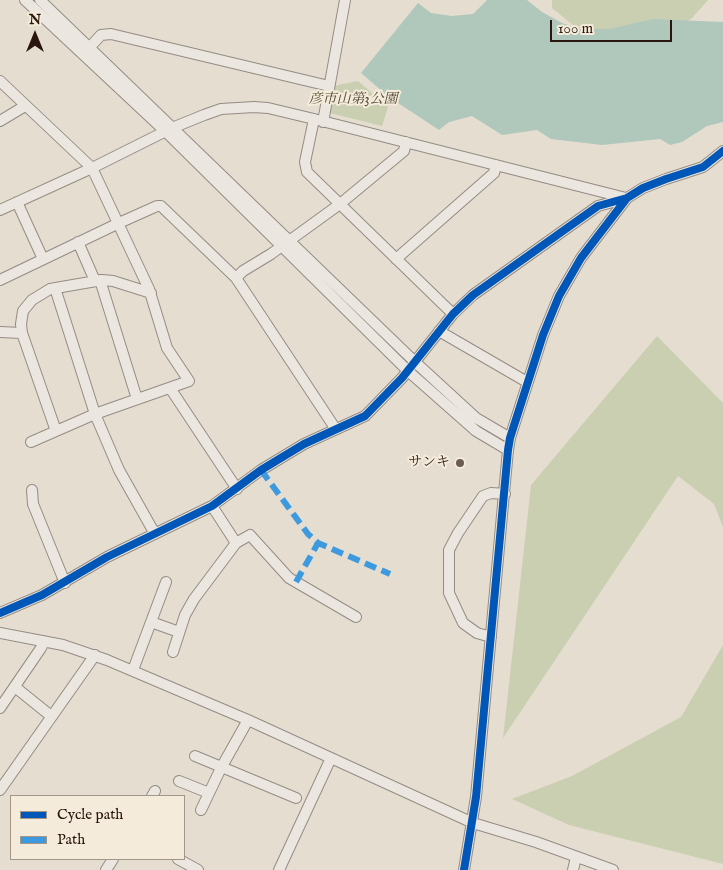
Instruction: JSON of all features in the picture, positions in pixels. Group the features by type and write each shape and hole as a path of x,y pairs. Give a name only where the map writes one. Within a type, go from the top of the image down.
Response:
{"street":[{"path":"26,0 168,130"},
{"path":"40,0 168,130 412,366 476,431 508,450"},
{"path":"346,0 329,86 305,162 305,169 453,314"},
{"path":"89,48 101,35 111,34 329,86"},
{"path":"0,81 92,168 151,293 167,348 188,381 95,414 31,442"},
{"path":"0,121 25,106"},
{"path":"0,210 204,114 221,109 236,108 268,108 627,198"},
{"path":"236,278 243,271 340,204 404,151 406,142"},
{"path":"0,613 25,604 65,583 107,556 212,506 261,470 304,444 365,416 412,366 453,314 473,295 598,206 627,198 642,188 666,178 704,167 723,152"},
{"path":"396,259 494,173 496,165"},
{"path":"464,870 473,823 510,438 543,335 559,296 581,258 627,198"},
{"path":"17,202 44,259"},
{"path":"0,280 119,223 157,206 161,206 236,278 336,428"},
{"path":"78,242 98,280 137,399"},
{"path":"56,431 22,332 23,311 32,300 55,288 98,280 113,281 151,293"},
{"path":"55,288 95,414 119,470 155,534"},
{"path":"439,331 527,382"},
{"path":"0,332 22,332"},
{"path":"412,366 476,418 510,438"},
{"path":"170,388 237,489"},
{"path":"32,490 34,504 65,583"},
{"path":"491,637 477,633 463,623 450,594 448,577 449,550 483,496 491,493 505,494"},
{"path":"212,506 236,543"},
{"path":"173,652 184,615 194,598 236,543 250,535 289,578 356,617"},
{"path":"133,670 166,582"},
{"path":"151,622 179,632"},
{"path":"0,633 44,640 95,655 248,720 473,823 536,842 613,870"},
{"path":"0,708 41,648 44,640"},
{"path":"0,790 95,655"},
{"path":"15,687 51,716"},
{"path":"201,810 221,768 248,720"},
{"path":"195,756 296,798"},
{"path":"279,870 331,758"},
{"path":"179,781 209,794"},
{"path":"573,870 576,857"},
{"path":"180,864 198,870"}],"green space":[{"path":"552,0 708,0 692,18 679,27 579,30 552,8"},
{"name":"彦市山第3公園","path":"358,81 388,107 382,126 330,113 333,86"},
{"path":"657,336 723,403 723,527 714,504 678,476 503,738 531,485"},
{"path":"723,645 723,864 569,825 512,799 572,776 681,717"}],"shaded area":[{"path":"487,0 527,0 542,12 562,23 580,29 609,29 653,19 723,22 723,122 707,126 682,142 670,145 660,139 602,145 551,139 537,130 502,135 472,116 449,122 439,130 389,97 361,73 418,3 431,13 452,16 473,14"}],"marked path":[{"path":"261,470 308,534 318,543 390,574"},
{"path":"296,582 318,543"}],"cycle path":[{"path":"464,870 476,797 508,450 510,438 543,335 559,296 581,258 627,198 643,188 703,167 723,151"},
{"path":"0,613 42,595 107,557 212,506 261,470 304,444 365,416 402,378 453,314 473,295 598,206 627,198"}],"place":[{"name":"サンキ","path":"460,463"}]}
